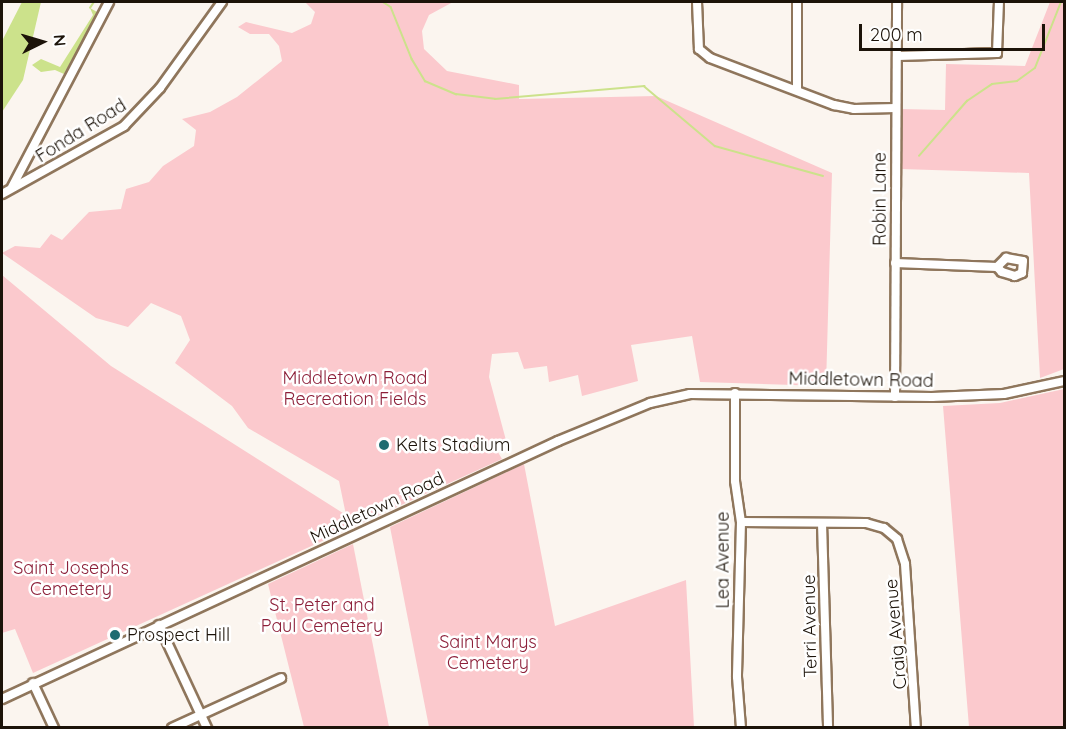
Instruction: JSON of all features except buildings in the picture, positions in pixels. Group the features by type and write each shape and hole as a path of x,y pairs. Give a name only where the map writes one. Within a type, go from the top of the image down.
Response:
{"street":[{"path":"11,189 109,2"},
{"name":"Fonda Road","path":"2,194 124,126 160,88 222,2"},
{"path":"697,2 702,54 845,108 896,108"},
{"path":"797,2 797,90"},
{"name":"Robin Lane","path":"895,397 897,2"},
{"path":"898,56 997,53 999,2"},
{"path":"896,263 997,267"},
{"name":"Middletown Road","path":"2,699 615,416 672,397 735,393 895,397 1004,394 1065,381"},
{"name":"Lea Avenue","path":"735,393 735,482 741,522 737,677 741,728"},
{"path":"741,522 822,523"},
{"name":"Craig Avenue","path":"822,523 866,523 884,528 897,539 905,564 916,728"},
{"name":"Terri Avenue","path":"822,523 828,728"},
{"path":"159,625 207,728"},
{"path":"172,728 281,678"},
{"path":"33,683 54,728"}],"green space":[{"path":"305,2 453,2 429,15 422,31 424,49 447,71 519,85 519,99 656,96 832,173 826,386 700,382 692,336 631,345 638,381 582,396 578,375 549,382 547,366 524,369 518,352 492,354 489,377 507,444 495,447 502,459 33,673 15,629 2,633 2,275 111,366 346,515 339,481 248,428 232,406 175,363 190,340 181,316 151,303 128,327 96,318 2,253 15,246 40,248 51,234 62,240 89,212 121,209 126,189 149,182 163,166 194,146 196,130 182,119 210,112 237,97 282,61 279,46 269,34 250,34 238,27 246,22 292,33 311,24 315,12"},
{"path":"1050,2 1064,2 1064,369 1040,378 1029,173 901,169 900,109 945,110 946,64 1025,66"},
{"path":"1064,389 1064,727 969,727 943,406 1000,403"},
{"name":"Saint Marys Cemetery","path":"524,464 555,626 686,580 694,727 429,727 390,527"},
{"name":"St. Peter and Paul Cemetery","path":"353,544 389,727 304,727 268,584"}],"shaded area":[{"path":"22,2 41,2 23,80 2,112 2,41"},
{"path":"90,8 97,12 96,16 64,74 55,70 41,72 32,65 41,59 60,67 93,15"}],"waterway":[{"path":"90,8 94,2"},
{"path":"383,2 391,7 412,59 425,81 456,94 495,99 644,86 715,146 823,176"},
{"path":"919,156 967,101 992,84 1017,81 1035,68 1061,2"}],"place":[{"name":"Kelts Stadium","path":"384,445"},
{"name":"Prospect Hill","path":"115,635"}],"park label":[{"name":"Middletown Road Recreation Fields","path":"355,389"},
{"name":"Saint Josephs Cemetery","path":"71,579"}]}
